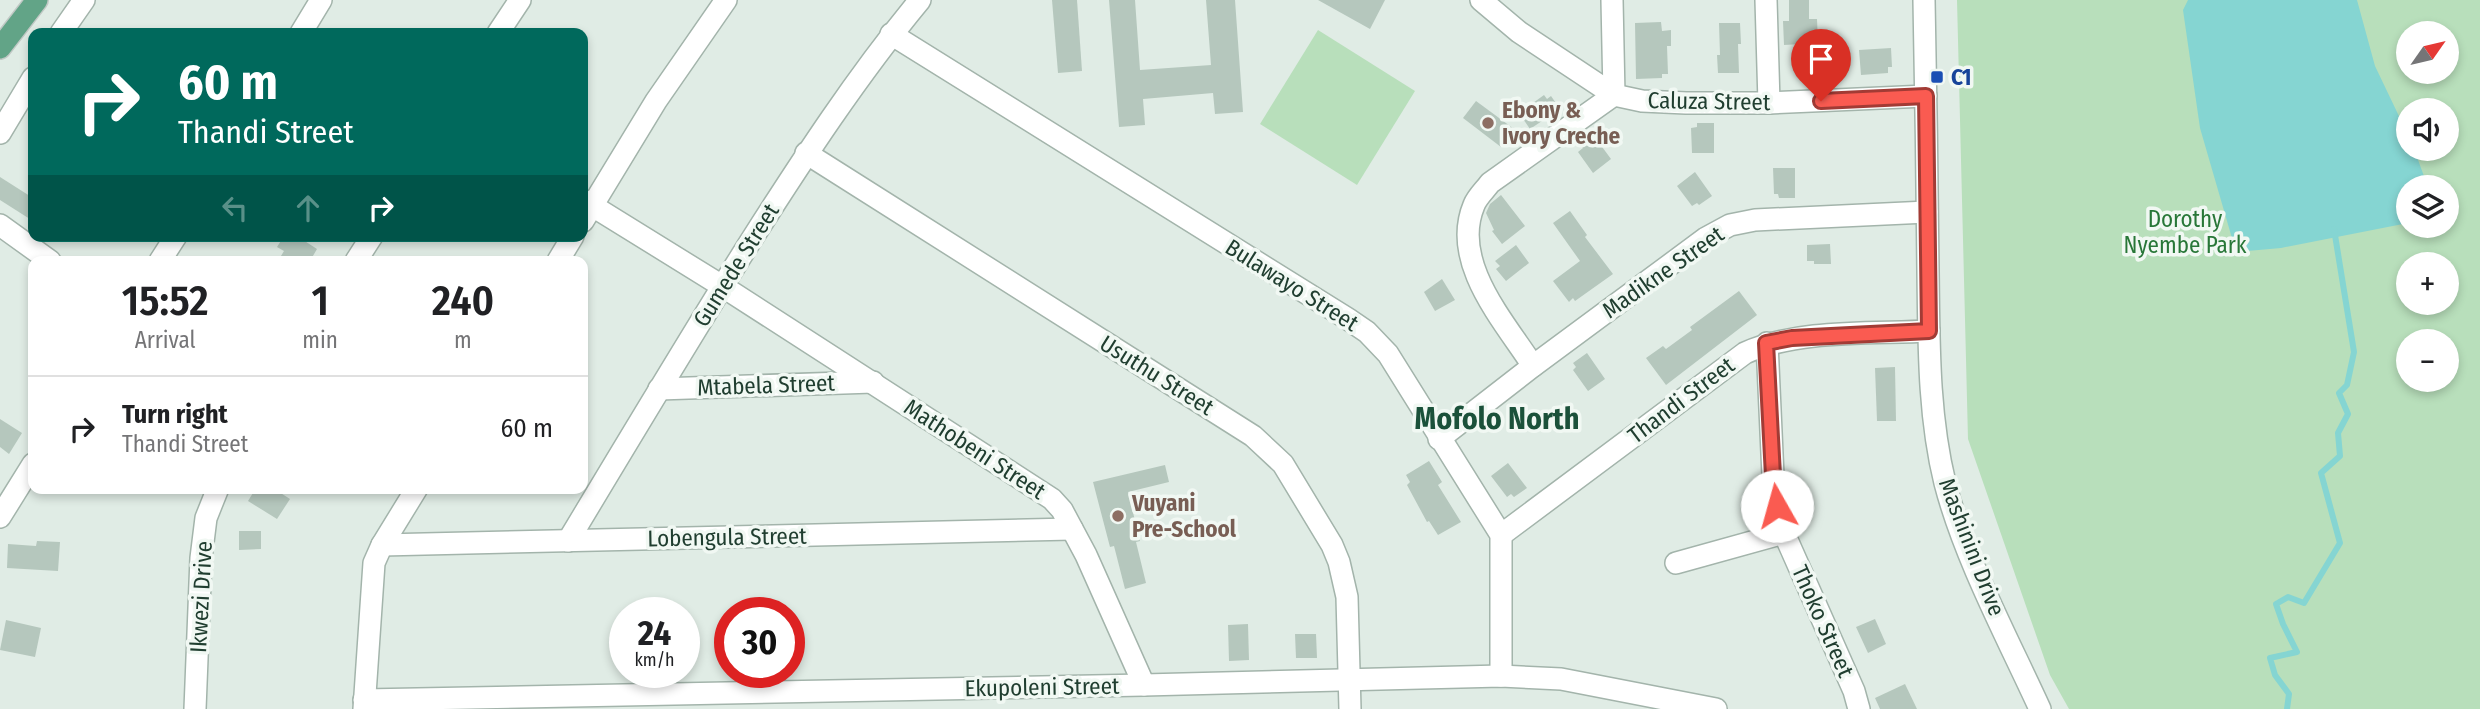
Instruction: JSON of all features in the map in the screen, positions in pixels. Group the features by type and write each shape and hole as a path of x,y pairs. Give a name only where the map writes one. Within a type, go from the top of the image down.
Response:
{"main road":[{"path":"0,48 37,0"}],"street":[{"path":"64,28 84,0"},
{"path":"304,28 321,0"},
{"path":"501,28 520,0"},
{"path":"588,206 677,69 726,0"},
{"name":"Gumede Street","path":"568,541 806,153 891,34 920,0"},
{"name":"Caluza Street","path":"1481,0 1519,32 1614,95 1642,101 1769,103 1926,96"},
{"path":"1533,366 1478,282 1467,241 1469,221 1475,202 1490,183 1614,95 1612,0"},
{"path":"1766,0 1769,103"},
{"name":"Mashinini Drive","path":"1924,0 1929,331 1932,404 1938,451 1946,485 1978,572 2040,709"},
{"name":"Bulawayo Street","path":"891,34 1367,332 1388,354 1501,535"},
{"path":"0,133 28,86"},
{"name":"Usuthu Street","path":"806,153 1253,436 1269,449 1283,464 1332,545 1345,580 1350,709"},
{"name":"Mathobeni Street","path":"588,210 722,286 1042,491 1062,510 1086,555 1144,685"},
{"name":"Madikne Street","path":"1439,439 1533,366 1706,239 1730,225 1755,220 1927,212"},
{"path":"0,225 43,256"},
{"name":"Thandi Street","path":"1501,535 1745,353 1766,343 1792,338 1929,331"},
{"name":"Thoko Street","path":"1766,343 1773,476 1784,533 1860,709"},
{"name":"Mtabela Street","path":"659,389 873,382"},
{"path":"0,517 28,472"},
{"name":"Ikwezi Drive","path":"195,709 201,558 206,518 216,494"},
{"path":"364,704 371,573 382,545 413,494"},
{"name":"Lobengula Street","path":"382,545 1072,529"},
{"path":"1676,563 1784,533"},
{"path":"1501,535 1501,676"},
{"name":"Ekupoleni Street","path":"364,704 1501,676 1560,679 1716,709"}],"green space":[{"name":"Dorothy Nyembe Park","path":"1957,0 2480,0 2480,709 2069,709 2050,675 1968,439"},
{"path":"1318,30 1415,91 1357,185 1260,124"}],"water":[{"path":"2188,0 2357,0 2375,66 2396,110 2396,161 2418,161 2424,175 2396,175 2396,225 2281,248 2236,252 2200,128 2183,10"}],"building":[{"path":"1052,0 1077,0 1082,71 1058,73"},
{"path":"1109,0 1135,0 1140,70 1211,65 1206,0 1235,0 1243,112 1215,114 1213,93 1143,99 1145,125 1119,127"},
{"path":"1318,0 1385,0 1370,29"},
{"path":"1789,0 1809,0 1809,19 1817,19 1818,43 1784,45 1783,21 1789,21"},
{"path":"1661,22 1662,31 1671,30 1671,46 1667,46 1668,74 1662,74 1662,78 1636,79 1635,23"},
{"path":"1719,23 1740,23 1739,73 1718,73"},
{"path":"1891,48 1892,67 1888,67 1888,73 1861,75 1859,50"},
{"path":"1544,95 1547,99 1551,96 1560,109 1530,129 1519,113"},
{"name":"Ebony & Ivory Creche","path":"1476,101 1514,129 1501,147 1463,118"},
{"path":"1697,123 1714,123 1714,153 1692,153 1691,128 1697,127"},
{"path":"1594,136 1611,159 1593,173 1578,152 1583,148 1581,145"},
{"path":"1773,168 1795,168 1795,198 1779,198 1778,194 1774,194"},
{"path":"1695,172 1712,196 1699,205 1697,203 1692,206 1677,186"},
{"path":"0,177 28,195 28,218 0,200"},
{"path":"1501,195 1525,226 1502,244 1492,231 1494,230 1486,213 1490,204"},
{"path":"1570,211 1587,235 1585,237 1613,274 1575,301 1573,298 1569,302 1553,281 1580,261 1553,223"},
{"path":"280,242 306,242 317,249 313,256 281,256 284,251 277,247"},
{"path":"1830,244 1831,264 1814,264 1814,261 1807,261 1807,245"},
{"path":"1516,245 1529,263 1506,281 1496,269 1500,266 1495,261"},
{"path":"1442,279 1455,300 1435,311 1424,292"},
{"path":"1739,291 1757,315 1666,385 1646,358 1663,346 1666,349 1692,330 1690,327"},
{"path":"1587,353 1605,379 1588,391 1573,370 1576,367 1573,363"},
{"path":"1895,367 1896,421 1877,421 1875,368"},
{"path":"0,419 22,433 9,454 0,447"},
{"path":"1429,461 1442,482 1438,485 1461,522 1438,535 1429,521 1427,522 1407,485 1410,482 1406,475"},
{"path":"1508,463 1527,488 1514,497 1511,494 1507,497 1491,476"},
{"name":"Vuyani Pre-School","path":"1165,465 1169,482 1128,492 1140,541 1136,542 1146,583 1125,589 1114,546 1110,547 1093,482"},
{"path":"252,494 282,494 290,499 277,519 248,501"},
{"path":"239,531 261,531 261,549 239,550"},
{"path":"37,541 60,542 58,571 7,568 8,544 36,546"},
{"path":"1875,619 1886,644 1868,653 1856,627"},
{"path":"6,620 41,628 35,657 0,650"},
{"path":"1248,624 1249,660 1229,661 1228,625"},
{"path":"1295,634 1316,634 1317,658 1296,658"},
{"path":"1905,684 1917,709 1880,709 1875,698"}],"waterway":[{"path":"2287,709 2289,694 2275,675 2270,658 2297,652 2276,604 2288,597 2304,603 2340,543 2321,473 2340,456 2338,433 2348,414 2339,393 2347,385 2354,352 2334,229"}],"place":[{"name":"C1","path":"1937,77"},
{"name":"Ebony & Ivory Creche","path":"1488,123"},
{"name":"Vuyani Pre-School","path":"1118,516"}],"district":[{"name":"Mofolo North","path":"1497,419"}],"route":[{"path":"1777,506 1766,343 1792,338 1929,331 1926,96 1821,101"}]}
